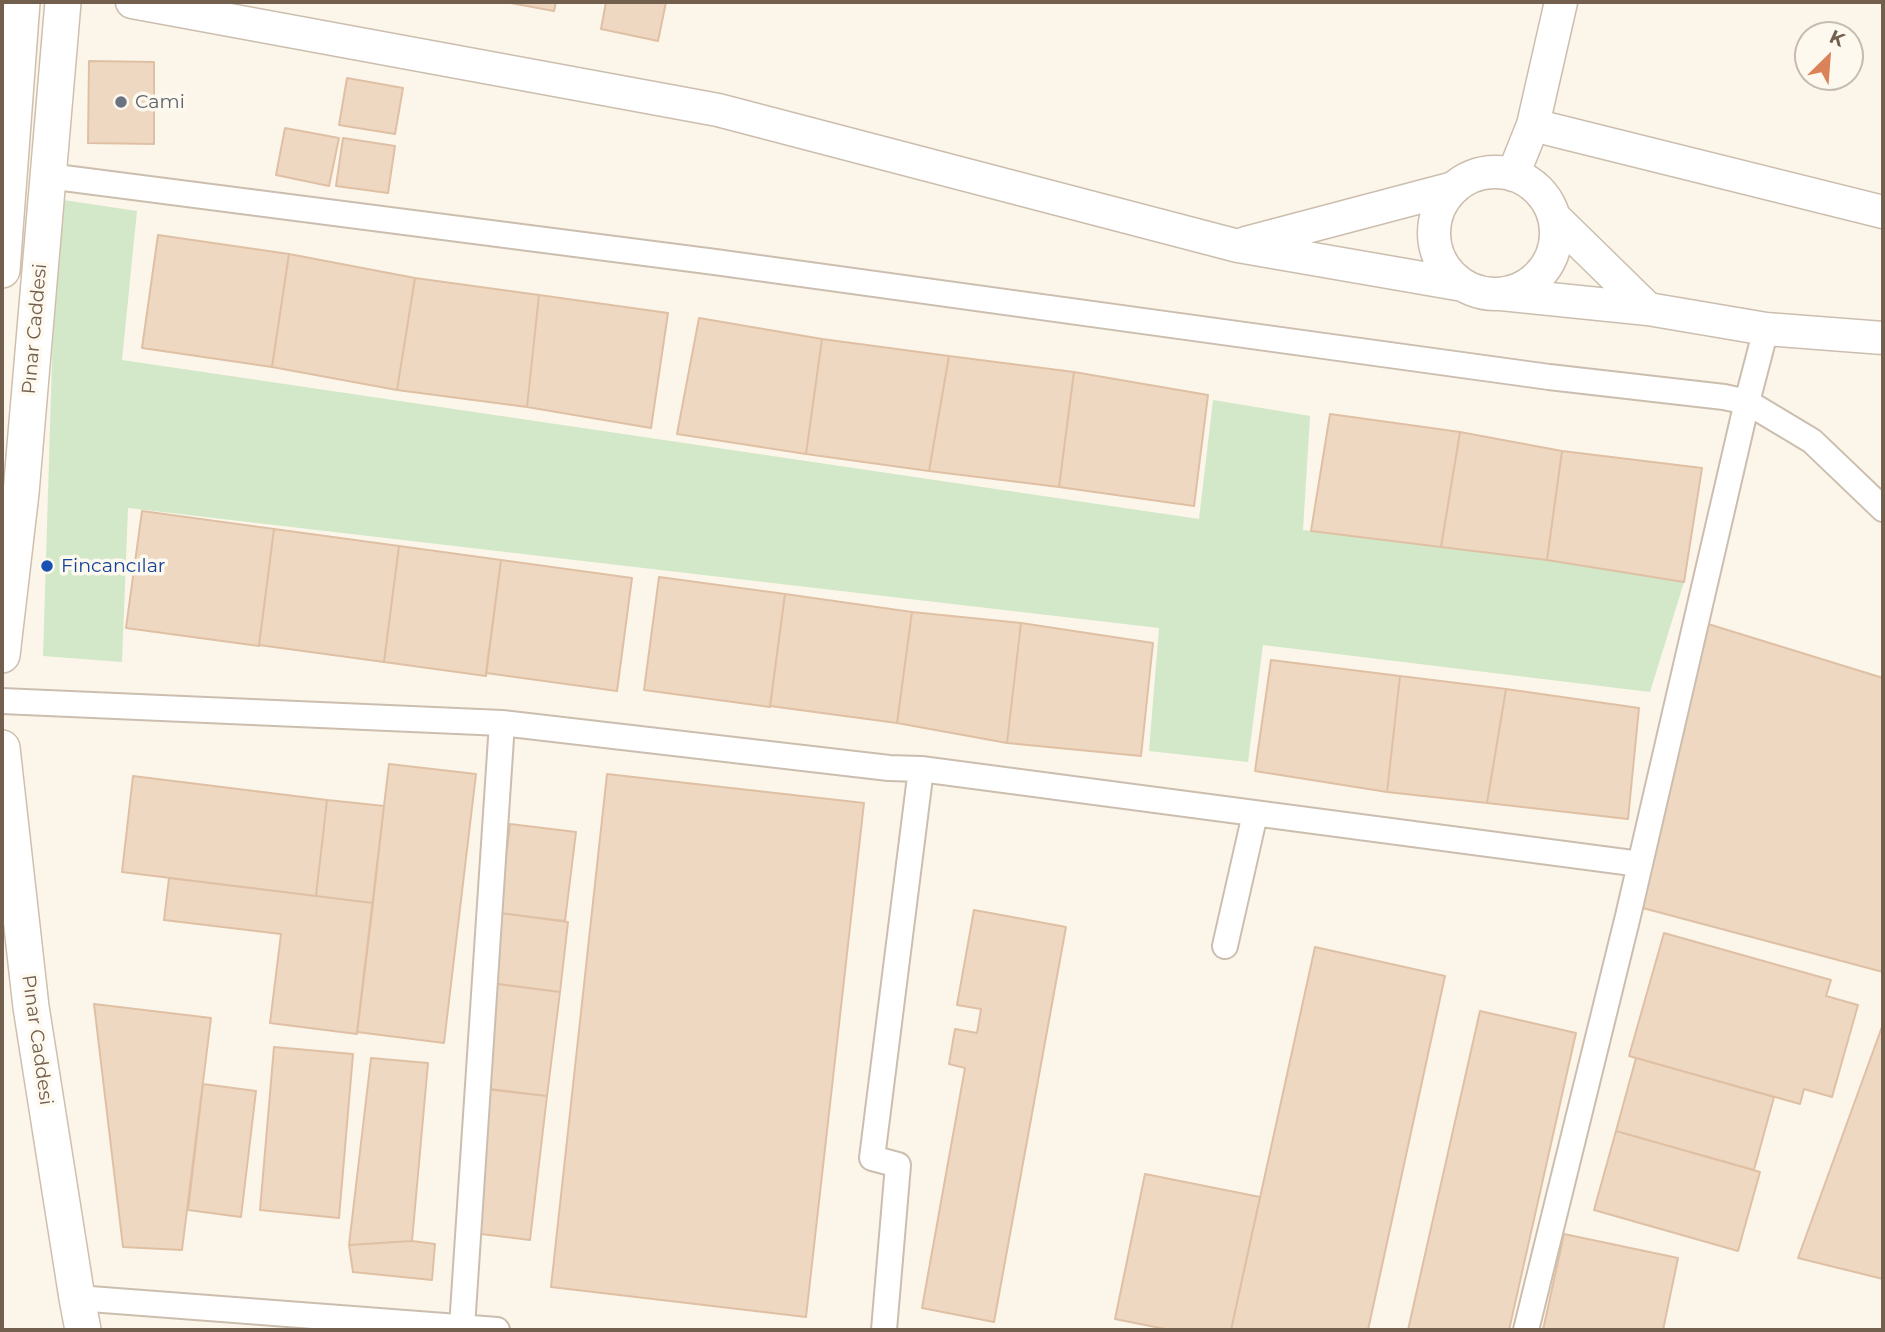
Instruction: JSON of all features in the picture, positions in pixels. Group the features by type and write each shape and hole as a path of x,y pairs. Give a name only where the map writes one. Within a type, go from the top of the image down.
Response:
{"main road":[{"name":"Pınar Caddesi","path":"2,270 22,2"},
{"name":"Pınar Caddesi","path":"2,655 20,493 63,2"},
{"name":"Pınar Caddesi","path":"2,748 31,1007 80,1314"}],"street":[{"path":"132,2 718,110 1238,246 1463,285 1480,292 1648,309 1766,328 1883,338"},
{"path":"1513,175 1533,125 1562,2"},
{"path":"1533,125 1883,212"},
{"path":"1238,246 1454,188 1472,177 1492,172 1513,175 1532,184 1546,199 1555,218 1557,239 1551,260 1539,277 1522,289 1501,294"},
{"path":"48,176 715,262 1549,377 1724,397 1747,402 1812,441 1883,509"},
{"path":"1454,188 1442,203 1435,220 1434,239 1439,257 1449,273 1463,285"},
{"path":"1555,218 1648,309"},
{"path":"1526,1330 1640,864 1766,328"},
{"path":"2,701 502,723 889,768 921,769 1640,864"},
{"path":"462,1327 502,723"},
{"path":"884,1330 898,1165 872,1158 921,769"},
{"path":"1225,946 1255,814"},
{"path":"80,1314 497,1330"}],"green space":[{"path":"57,199 137,211 122,360 1199,519 1213,400 1310,416 1303,530 1547,560 1684,582 1650,692 1263,645 1248,762 1149,751 1159,628 128,508 122,662 43,656"}],"building":[{"path":"505,2 556,2 554,11"},
{"path":"606,2 666,2 658,41 601,29"},
{"name":"Cami","path":"89,61 154,62 154,144 88,143"},
{"path":"347,78 403,88 395,134 339,125"},
{"path":"285,128 339,138 329,186 276,175"},
{"path":"343,138 395,146 388,193 336,186"},
{"path":"158,235 289,254 272,367 142,348"},
{"path":"289,254 415,278 397,390 272,367"},
{"path":"415,278 539,295 527,407 397,390"},
{"path":"539,295 668,313 651,428 527,407"},
{"path":"699,318 822,339 806,454 677,434"},
{"path":"822,339 949,356 929,471 806,454"},
{"path":"949,356 1074,372 1059,487 929,471"},
{"path":"1074,372 1208,395 1194,506 1059,487"},
{"path":"1330,414 1460,432 1441,547 1311,531"},
{"path":"1460,432 1562,451 1547,560 1441,547"},
{"path":"1562,451 1702,468 1684,582 1547,560"},
{"path":"142,511 274,529 259,646 126,628"},
{"path":"274,529 399,546 384,662 259,645"},
{"path":"399,546 501,560 486,676 384,662"},
{"path":"501,560 632,578 617,691 486,673"},
{"path":"659,577 785,594 770,707 644,690"},
{"path":"785,594 912,612 897,723 770,706"},
{"path":"912,612 1021,623 1007,743 897,723"},
{"path":"1021,623 1153,643 1141,756 1007,743"},
{"path":"1708,624 1883,678 1883,972 1639,907"},
{"path":"1271,660 1400,676 1387,792 1255,771"},
{"path":"1400,676 1506,689 1487,803 1387,792"},
{"path":"1506,689 1639,708 1628,819 1487,803"},
{"path":"389,764 476,774 444,1043 357,1032"},
{"path":"607,774 864,803 806,1317 551,1287"},
{"path":"133,776 327,800 316,896 122,872"},
{"path":"327,800 384,806 373,903 316,896"},
{"path":"510,824 576,832 565,921 499,913"},
{"path":"169,878 373,903 357,1034 270,1023 281,934 164,920"},
{"path":"974,910 1066,927 994,1322 922,1308 965,1068 949,1064 955,1029 977,1033 981,1009 957,1005"},
{"path":"500,913 568,922 560,992 491,983"},
{"path":"1664,933 1831,980 1826,996 1858,1005 1832,1097 1804,1089 1800,1104 1629,1056"},
{"path":"1315,947 1445,976 1368,1330 1231,1330"},
{"path":"497,984 560,992 547,1096 484,1089"},
{"path":"94,1004 211,1018 182,1250 123,1247"},
{"path":"1480,1011 1576,1033 1509,1330 1408,1330"},
{"path":"1883,1024 1883,1279 1798,1258"},
{"path":"274,1047 353,1054 339,1218 260,1210"},
{"path":"371,1058 428,1063 412,1241 349,1245"},
{"path":"1636,1058 1774,1097 1754,1170 1616,1131"},
{"path":"203,1084 256,1091 241,1217 188,1210"},
{"path":"490,1089 547,1096 530,1240 473,1233"},
{"path":"1616,1131 1760,1172 1738,1251 1594,1210"},
{"path":"1145,1174 1260,1197 1231,1330 1170,1330 1115,1319"},
{"path":"1564,1234 1678,1258 1663,1330 1543,1330"},
{"path":"412,1241 435,1244 432,1280 353,1272 349,1245"}],"place":[{"name":"Cami","path":"121,102"},
{"name":"Fincancılar","path":"47,566"}]}
